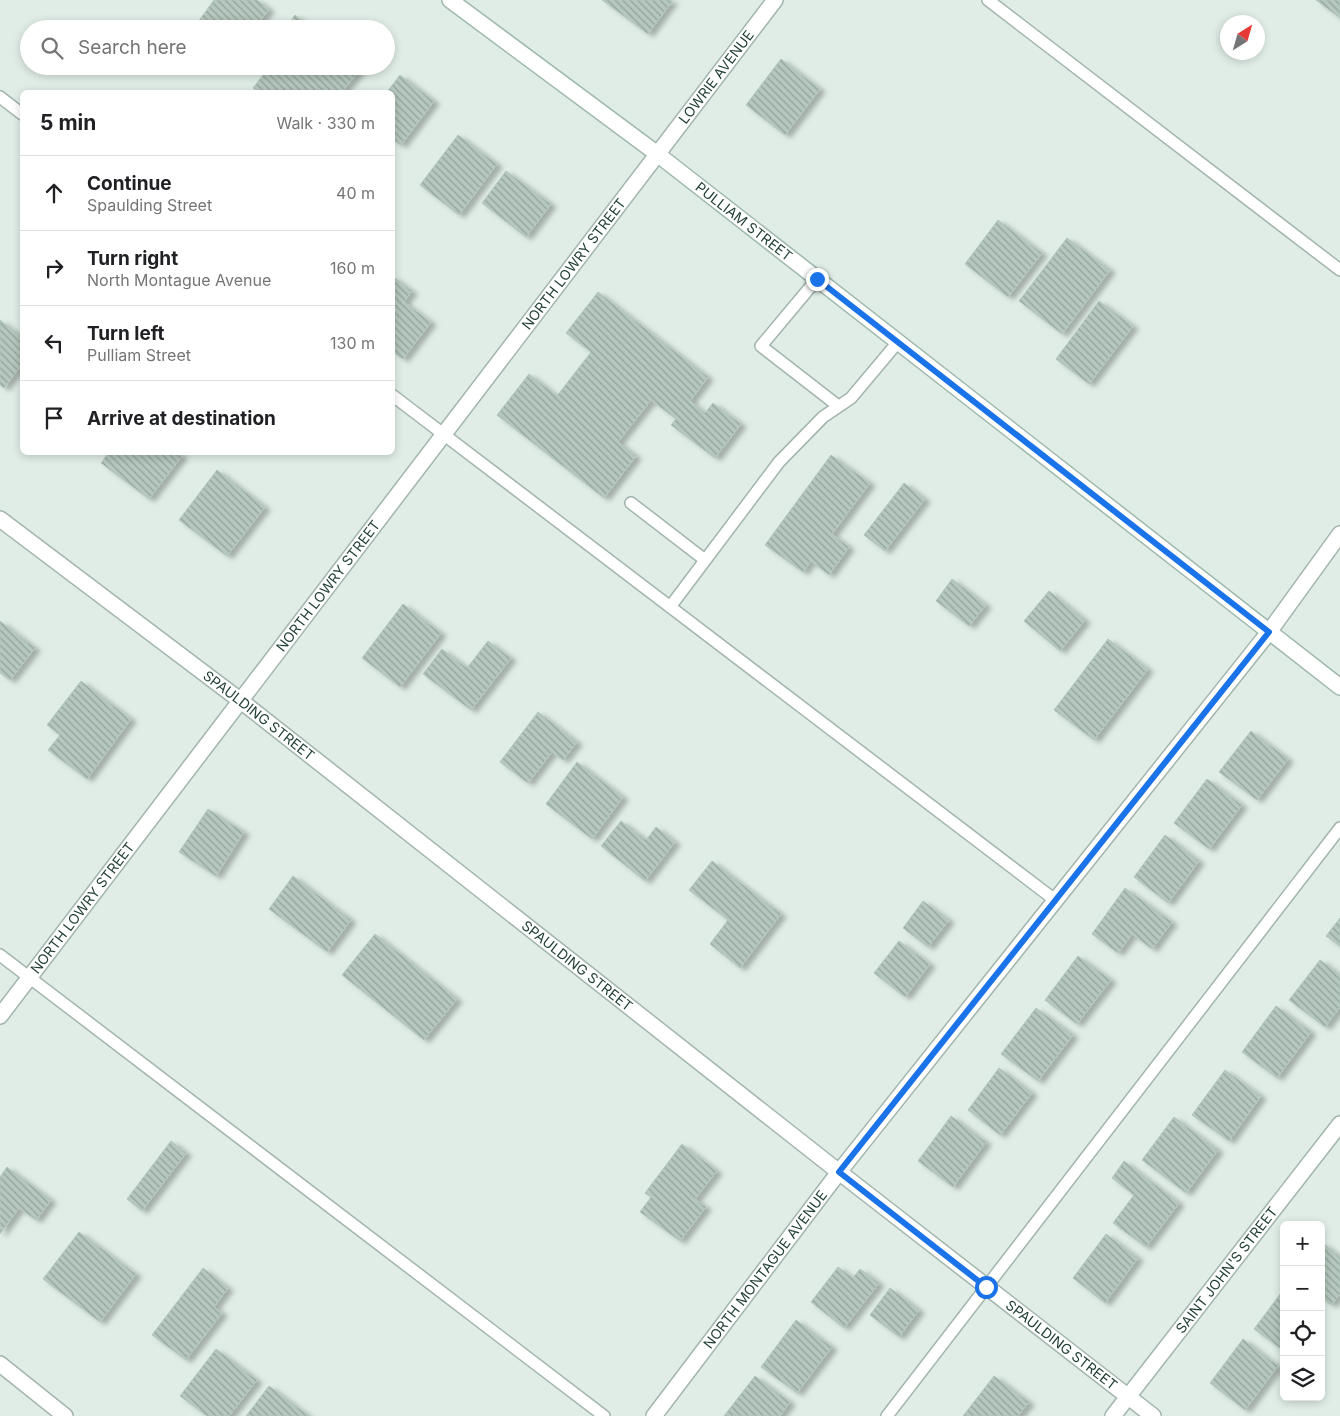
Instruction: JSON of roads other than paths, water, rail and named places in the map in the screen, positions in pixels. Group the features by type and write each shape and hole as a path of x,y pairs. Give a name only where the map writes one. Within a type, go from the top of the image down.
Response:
{"street":[{"name":"PULLIAM STREET","path":"450,0 656,153 1340,687"},
{"name":"LOWRIE AVENUE","path":"656,153 775,0"},
{"name":"NORTH LOWRY STREET","path":"0,1016 656,153"},
{"name":"SPAULDING STREET","path":"0,519 241,701 839,1172 1153,1416"},
{"name":"NORTH MONTAGUE AVENUE","path":"654,1416 839,1172 1269,632 1340,534"},
{"name":"SAINT JOHN'S STREET","path":"1113,1416 1340,1124"},
{"path":"0,1364 65,1416"}],"lane":[{"path":"988,0 1340,270"},
{"path":"0,97 20,112"},
{"path":"817,279 761,346 838,405"},
{"path":"670,607 779,462 838,405 850,398 898,342"},
{"path":"395,397 1056,900"},
{"path":"631,503 706,560"},
{"path":"887,1416 1340,828"},
{"path":"0,955 604,1416"}]}
